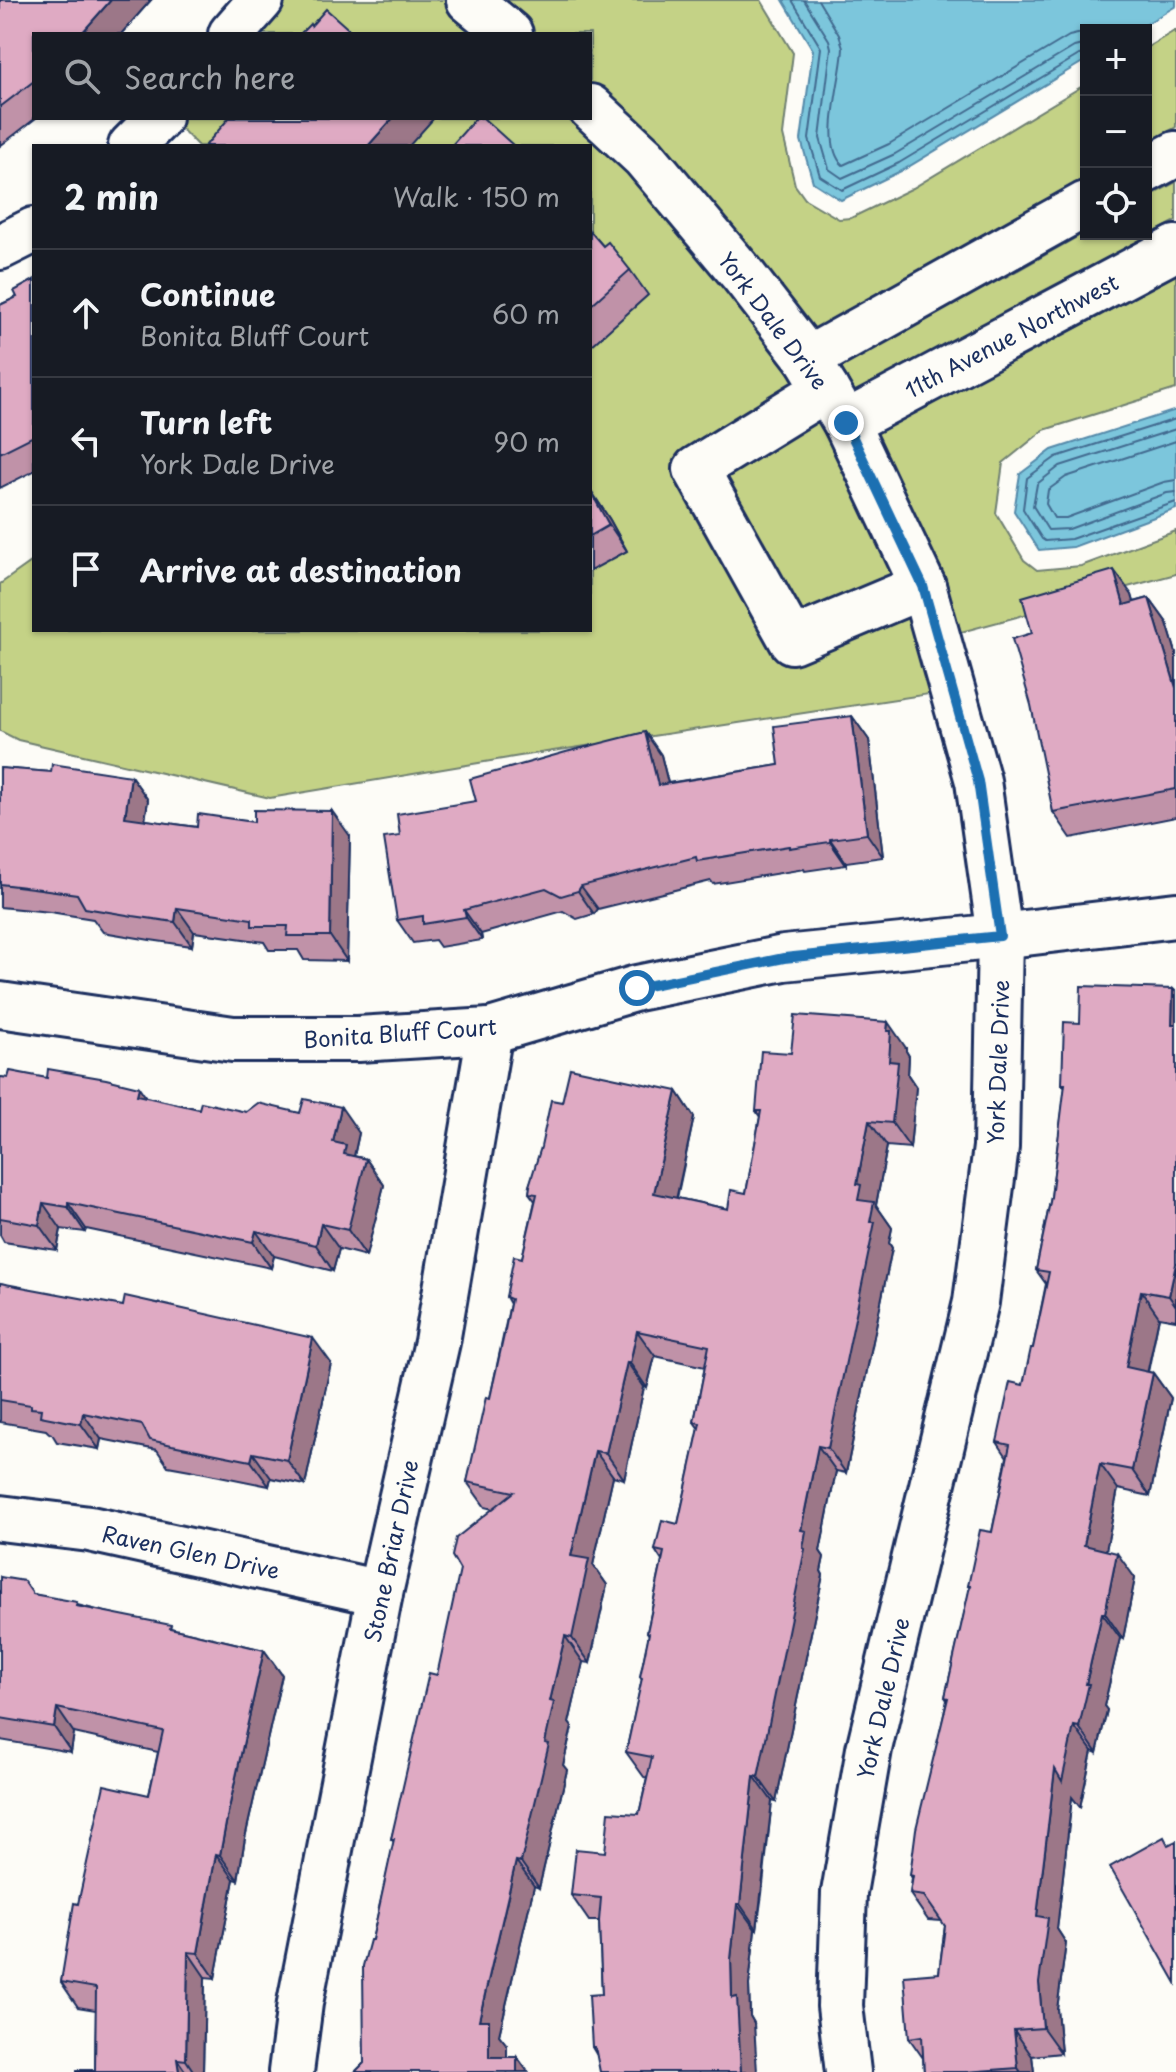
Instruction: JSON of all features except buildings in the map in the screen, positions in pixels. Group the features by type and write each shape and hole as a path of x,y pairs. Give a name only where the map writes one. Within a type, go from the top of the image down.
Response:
{"street":[{"path":"233,32 261,0"},
{"path":"469,0 508,32"},
{"name":"York Dale Drive","path":"592,109 644,157 743,275 827,391 923,586 978,781 1000,936 996,1147 976,1302 869,1749 844,1893 840,2006 848,2072"},
{"path":"133,144 157,120"},
{"path":"1150,168 1176,154"},
{"path":"923,586 792,641 696,469 827,391 1080,208"},
{"path":"0,247 32,231"},
{"name":"11th Avenue Northwest","path":"827,391 1176,248"},
{"name":"Bonita Bluff Court","path":"0,1005 233,1039 358,1039 490,1031 637,988 784,958 1176,915"},
{"name":"Stone Briar Drive","path":"291,2072 303,1988 380,1593 437,1342 490,1031"},
{"name":"Raven Glen Drive","path":"0,1518 90,1529 380,1593"}],"green space":[{"path":"263,0 761,0 793,53 783,135 795,185 805,199 839,219 851,218 913,188 1080,88 1080,180 981,236 1004,278 1080,235 1080,240 1141,240 1023,303 1046,344 1176,275 1176,389 1044,430 1003,463 996,513 1024,560 1037,570 1081,566 1176,531 1176,574 946,636 949,691 520,756 270,798 18,740 0,731 0,584 32,561 32,632 592,632 592,144 196,144 173,120 592,120 592,32 235,32"},
{"path":"1176,30 1176,127 1152,141 1152,96 1152,44"},
{"path":"1176,182 1176,221 1152,234 1152,195"}],"water":[{"path":"783,0 1176,0 1176,6 1146,24 1080,24 1080,64 903,170 841,200 813,182 801,140 813,50"},
{"path":"1176,410 1176,509 1073,547 1039,550 1014,511 1020,474 1052,450"}],"route":[{"path":"637,988 784,958 1000,936 978,781 923,586 846,423"}]}
